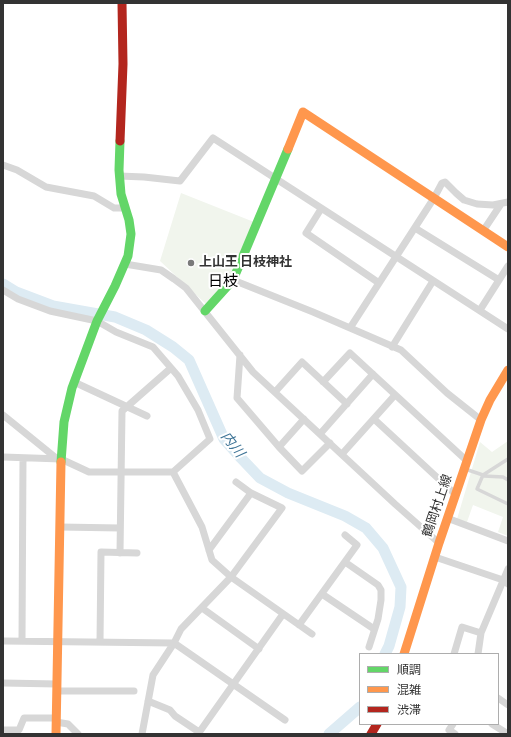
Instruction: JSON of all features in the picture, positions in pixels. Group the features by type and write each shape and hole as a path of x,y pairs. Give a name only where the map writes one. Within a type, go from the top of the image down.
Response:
{"street":[{"path":"56,734 60,527 58,458 64,422 74,382 97,321 125,264 132,234 121,194 119,176 123,64 122,3"},
{"path":"205,311 232,280 302,112 508,247"},
{"path":"119,176 180,181 214,138 508,329"},
{"path":"3,165 17,170 46,187 94,196 114,208 125,208"},
{"path":"350,328 415,228 442,183 445,182 464,200 477,204 493,205 504,203"},
{"path":"483,231 504,203"},
{"path":"321,208 306,233 379,283"},
{"path":"415,228 499,280"},
{"path":"125,264 161,270 186,288 254,372 439,543"},
{"path":"480,310 508,266"},
{"path":"232,280 400,350 481,420"},
{"path":"392,347 434,281"},
{"path":"3,290 50,311 97,321 116,332 153,347 178,376 198,410 210,439 173,472 89,472 58,458 3,415"},
{"path":"323,382 350,353 395,394 466,465"},
{"path":"240,355 237,398 279,447 302,471 330,443"},
{"path":"274,392 302,362 347,404"},
{"path":"120,553 122,411 171,368"},
{"name":"鶴岡村上線","path":"404,653 447,518 481,420 490,400 508,370"},
{"path":"320,434 373,374"},
{"path":"74,382 147,416"},
{"path":"342,454 395,394"},
{"path":"374,418 456,494"},
{"path":"279,447 304,419"},
{"path":"3,457 58,458"},
{"path":"22,641 23,458"},
{"path":"173,472 202,527 212,560 231,577 312,634"},
{"path":"142,734 153,675 174,643 181,629 231,577 282,508 251,493 236,482"},
{"path":"209,550 251,493"},
{"path":"447,518 508,541"},
{"path":"60,527 120,528"},
{"path":"299,625 357,545 345,535"},
{"path":"100,642 101,552 137,553"},
{"path":"435,557 506,582"},
{"path":"345,562 378,584 381,590 381,600 369,647"},
{"path":"478,653 482,633 506,582 508,569"},
{"path":"322,594 374,629"},
{"path":"202,608 258,649"},
{"path":"148,701 170,710 175,716 199,733 283,614"},
{"path":"454,653 462,627 482,633"},
{"path":"3,641 174,643 285,720"},
{"path":"3,683 57,688 134,691"},
{"path":"499,699 508,705"},
{"path":"3,730 19,730 24,718 56,720 68,724 78,734"},
{"path":"371,734 376,725"},
{"path":"452,725 449,730 455,734"},
{"path":"494,725 508,734"}],"lane":[{"path":"508,459 483,476 477,489 508,504"},
{"path":"466,465 483,476 503,477 508,480"}],"shaded area":[{"path":"181,193 254,222 229,281 207,305 160,261"},
{"path":"508,441 508,536 498,532 503,517 473,505 467,522 457,519 480,442 492,452"}],"waterway":[{"name":"内川","path":"3,284 16,292 53,306 115,317 146,330 173,347 189,360 224,439 260,478 288,493 345,516 366,528 383,548 401,587 400,607 389,646 386,653"},
{"name":"内川","path":"329,734 359,708"}],"traffic: fast":[{"path":"61,462 64,422 72,388 97,321 128,256 131,234 129,220 121,194 119,170 120,141"},
{"path":"205,311 233,280 288,149"}],"traffic: slow":[{"path":"288,149 303,112 508,247"},
{"path":"404,653 439,543 481,420 490,400 508,370"},
{"path":"56,734 61,462"}],"traffic: jam":[{"path":"120,141 123,64 122,3"},
{"path":"371,734 376,725"}],"place":[{"name":"上山王 日枝神社","path":"191,263"}],"district":[{"name":"日枝","path":"223,282"}]}
